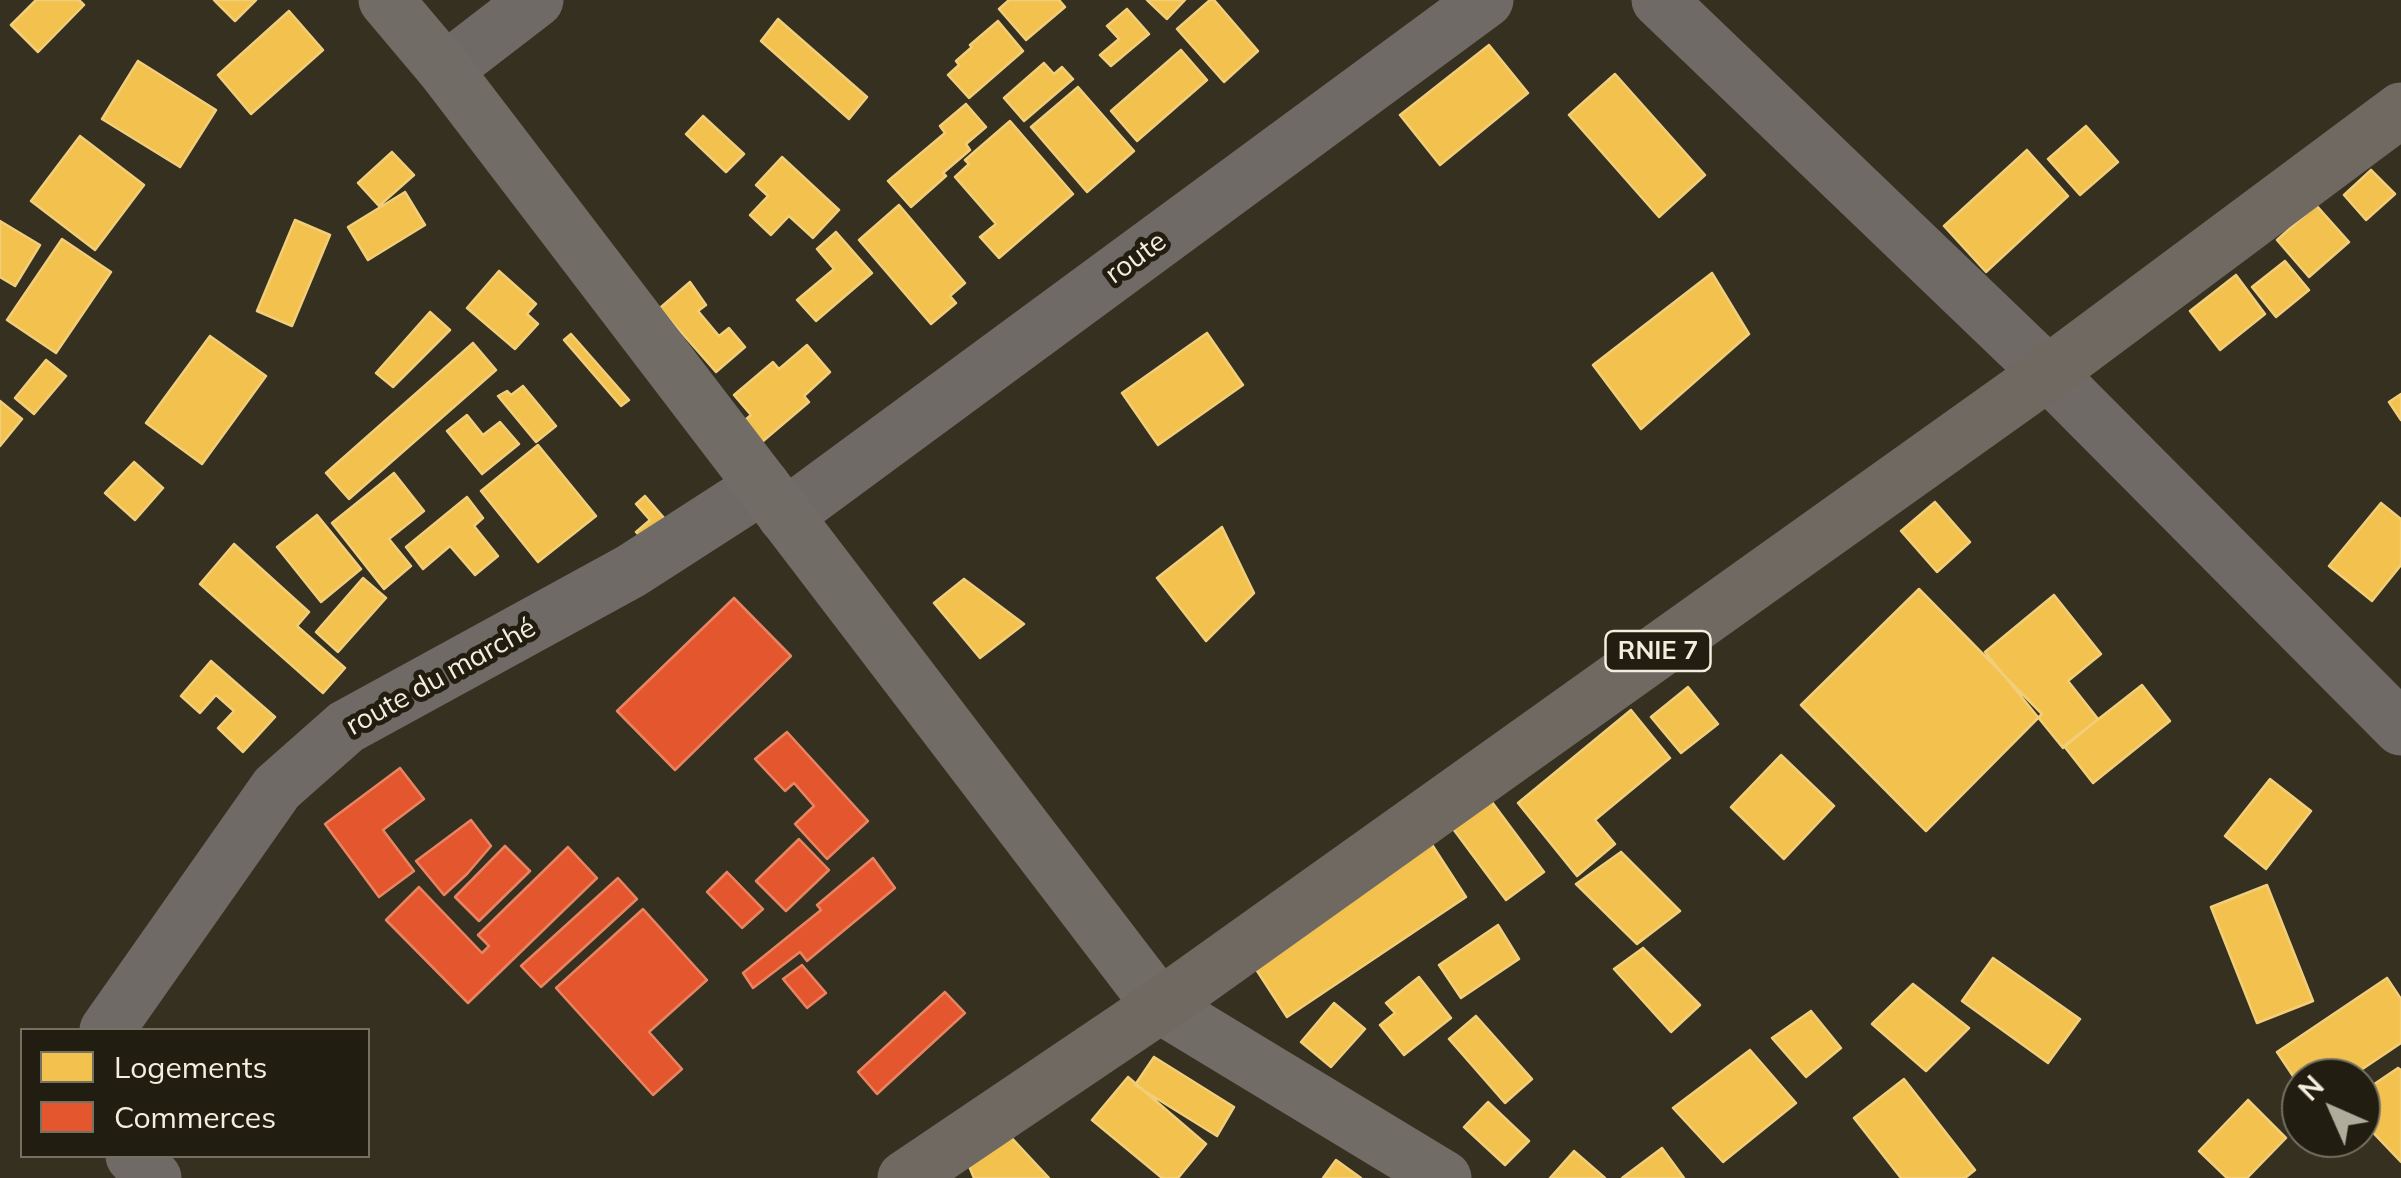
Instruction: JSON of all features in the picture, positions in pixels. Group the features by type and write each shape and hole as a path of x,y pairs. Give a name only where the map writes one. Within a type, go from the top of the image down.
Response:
{"main road":[{"name":"RNIE 7","path":"905,1178 1160,1006 2048,374 2401,110"}],"street":[{"path":"386,0 445,70 1160,1006 1444,1178"},
{"path":"445,70 536,0"},
{"name":"route","path":"774,501 1486,0"},
{"path":"1659,0 2048,374 2401,728"},
{"name":"route du marché","path":"108,1028 278,788 346,728 631,570 774,501"},
{"path":"135,1158 154,1178"}],"building: Logements":[{"path":"36,0 79,0 84,5 38,52 11,25"},
{"path":"214,0 256,0 235,21"},
{"path":"1009,0 1059,0 1065,7 1026,40 999,9"},
{"path":"1147,0 1185,0 1167,19"},
{"path":"1210,0 1258,51 1224,82 1177,29"},
{"path":"1127,9 1149,34 1111,66 1100,55 1119,39 1107,26"},
{"path":"289,11 323,50 251,114 218,75"},
{"path":"778,19 867,97 849,119 761,41"},
{"path":"998,21 1023,51 969,98 948,75 970,45"},
{"path":"1489,45 1528,93 1440,165 1400,115"},
{"path":"1181,50 1207,80 1137,141 1111,111"},
{"path":"138,61 216,110 180,167 102,119"},
{"path":"1044,63 1054,74 1062,67 1073,79 1024,121 1004,98"},
{"path":"1615,74 1705,175 1659,217 1569,115"},
{"path":"1078,87 1134,151 1087,192 1031,127"},
{"path":"966,104 986,127 966,144 970,150 943,173 946,176 911,207 888,181 945,133 940,126"},
{"path":"703,116 744,154 726,172 686,134"},
{"path":"1010,121 1073,194 999,258 980,237 996,224 955,177 969,164 965,160"},
{"path":"2086,126 2118,162 2080,195 2048,159"},
{"path":"80,136 144,185 95,250 31,201"},
{"path":"2027,150 2068,196 1986,272 1944,226"},
{"path":"392,152 414,175 379,206 358,183"},
{"path":"782,157 839,210 813,238 789,216 771,235 750,215 768,196 756,185"},
{"path":"2371,170 2395,194 2366,220 2344,195"},
{"path":"405,192 425,225 368,260 348,227"},
{"path":"899,205 965,283 950,296 956,303 931,324 859,240"},
{"path":"2316,205 2349,242 2309,277 2277,240"},
{"path":"295,220 330,235 292,326 257,311"},
{"path":"0,221 40,245 15,286 0,277"},
{"path":"836,232 872,273 816,321 797,300 834,269 817,249"},
{"path":"62,239 111,272 56,353 7,320"},
{"path":"2285,261 2309,290 2276,317 2252,287"},
{"path":"499,271 536,304 527,314 538,324 515,349 467,308"},
{"path":"1712,273 1749,334 1641,429 1593,365"},
{"path":"2236,275 2265,314 2220,350 2190,311"},
{"path":"690,282 706,305 698,311 719,336 729,328 745,347 716,372 660,308"},
{"path":"430,312 450,330 393,387 376,373"},
{"path":"1207,333 1243,385 1158,445 1122,393"},
{"path":"571,334 629,400 621,406 564,340"},
{"path":"210,336 266,376 202,464 146,423"},
{"path":"473,343 496,370 349,499 326,473"},
{"path":"807,345 830,372 804,396 809,402 749,453 731,432 751,415 734,395 773,362 779,369"},
{"path":"46,360 66,376 34,414 15,398"},
{"path":"523,386 556,426 536,442 498,396 507,391 511,395"},
{"path":"2401,394 2401,420 2389,402"},
{"path":"0,401 22,419 0,446"},
{"path":"467,415 483,435 500,422 519,444 482,474 447,431"},
{"path":"538,445 596,516 538,562 481,491"},
{"path":"134,462 163,488 135,520 105,493"},
{"path":"394,473 424,511 389,539 411,566 384,589 332,523"},
{"path":"645,496 671,526 649,546 636,532 650,520 636,504"},
{"path":"467,497 483,518 474,526 498,556 475,575 450,546 423,569 406,547"},
{"path":"1935,502 1970,542 1937,572 1901,531"},
{"path":"2381,503 2401,519 2401,565 2372,601 2329,566"},
{"path":"317,515 361,569 321,602 277,547"},
{"path":"1222,527 1254,593 1206,641 1157,578"},
{"path":"234,544 309,612 297,626 345,668 323,693 200,584"},
{"path":"363,578 386,598 338,652 316,632"},
{"path":"964,579 1024,624 980,658 934,603"},
{"path":"1919,589 2042,714 1926,831 1801,705"},
{"path":"2054,595 2101,654 2068,681 2098,719 2063,748 1985,652"},
{"path":"211,661 275,717 243,752 218,728 234,711 216,695 200,713 181,696"},
{"path":"2142,685 2170,721 2093,783 2064,746"},
{"path":"1688,687 1718,724 1681,753 1651,717"},
{"path":"1631,710 1670,758 1595,820 1615,844 1577,876 1518,803"},
{"path":"1781,755 1834,806 1784,859 1731,807"},
{"path":"2270,779 2311,811 2266,869 2225,836"},
{"path":"1486,794 1544,872 1506,900 1448,822"},
{"path":"1429,840 1466,897 1287,1017 1250,960"},
{"path":"1621,852 1680,911 1637,944 1576,884"},
{"path":"2267,885 2313,1001 2257,1023 2211,907"},
{"path":"1498,925 1519,959 1461,998 1439,965"},
{"path":"1643,948 1700,1005 1671,1032 1614,969"},
{"path":"1993,958 2080,1019 2048,1063 1962,1001"},
{"path":"1419,977 1451,1018 1404,1055 1380,1025 1395,1013 1386,1003"},
{"path":"2387,978 2401,999 2401,1043 2379,1058 2281,1058 2277,1052"},
{"path":"1913,984 1969,1028 1926,1071 1872,1024"},
{"path":"1334,1003 1365,1029 1331,1067 1301,1042"},
{"path":"1811,1011 1841,1048 1806,1077 1772,1038"},
{"path":"1476,1016 1532,1079 1505,1103 1449,1039"},
{"path":"1750,1050 1796,1103 1723,1162 1673,1108"},
{"path":"1154,1057 1234,1107 1217,1136 1135,1085"},
{"path":"2398,1068 2401,1070 2401,1162 2381,1141 2381,1079"},
{"path":"1128,1077 1206,1144 1178,1178 1162,1178 1092,1120"},
{"path":"1904,1079 1975,1170 1965,1178 1901,1178 1854,1118"},
{"path":"2248,1100 2281,1133 2281,1143 2247,1178 2227,1178 2199,1151"},
{"path":"1488,1102 1529,1141 1505,1165 1464,1127"},
{"path":"1008,1134 1049,1178 974,1178 969,1166"},
{"path":"1662,1148 1684,1178 1622,1178"},
{"path":"1574,1151 1605,1178 1550,1178"},
{"path":"1336,1160 1361,1178 1323,1178"}],"building: Commerces":[{"path":"734,598 791,656 675,770 617,711"},
{"path":"787,732 868,821 827,859 795,824 814,806 794,783 785,791 755,759"},
{"path":"400,768 424,799 383,830 414,871 379,897 325,824"},
{"path":"471,820 491,846 444,895 416,861"},
{"path":"799,839 829,870 786,911 756,881"},
{"path":"505,846 530,871 479,921 455,897"},
{"path":"568,847 597,878 468,1003 386,920 419,887 482,953 489,946 478,935"},
{"path":"873,858 895,888 807,961 800,952 753,988 743,973 821,910 817,905"},
{"path":"727,872 763,909 742,928 707,892"},
{"path":"618,878 637,899 541,987 521,966"},
{"path":"643,909 707,980 649,1032 682,1069 653,1095 556,988"},
{"path":"802,965 826,993 807,1008 783,979"},
{"path":"945,992 965,1013 877,1094 858,1072"}]}
